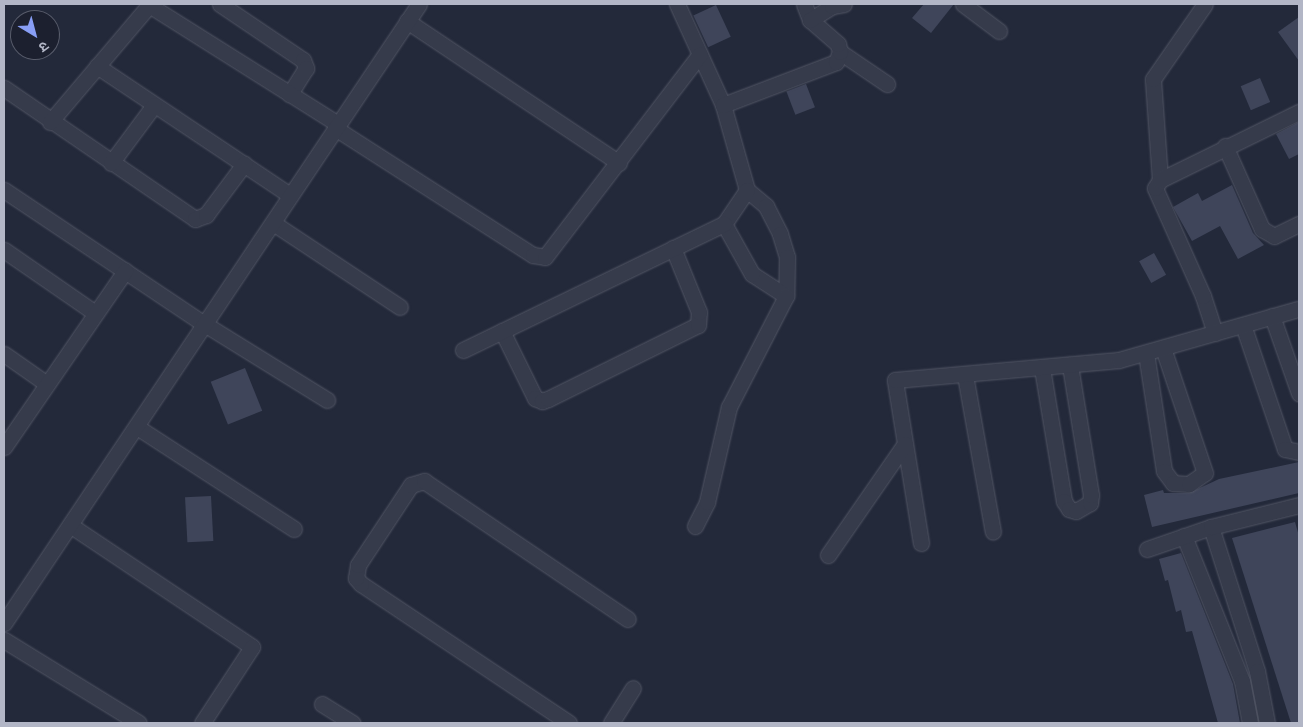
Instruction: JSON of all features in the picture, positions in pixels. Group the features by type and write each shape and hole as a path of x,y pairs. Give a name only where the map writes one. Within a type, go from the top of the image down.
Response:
{"street":[{"path":"50,122 150,4 539,257 551,253 700,54"},
{"path":"220,4 304,60 306,68 290,94"},
{"path":"4,623 137,427 203,323 419,4"},
{"path":"677,4 723,105 747,190 766,206 780,234 787,257 786,296 729,407 707,502 695,526"},
{"path":"723,105 836,62 840,52 838,44 810,20 804,4"},
{"path":"810,20 832,6 844,4"},
{"path":"963,4 999,31"},
{"path":"1160,180 1153,79 1205,4"},
{"path":"407,21 619,163"},
{"path":"840,52 887,84"},
{"path":"97,66 290,195"},
{"path":"4,88 50,122 195,219 206,216 244,164"},
{"path":"111,163 154,105"},
{"path":"1215,333 1203,296 1159,202 1155,188 1160,180 1225,146 1299,112"},
{"path":"1225,146 1262,229 1274,236 1299,224"},
{"path":"4,190 203,323 327,400"},
{"path":"464,350 724,224 747,190"},
{"path":"272,223 400,307"},
{"path":"724,224 752,274 786,296"},
{"path":"502,331 538,400 565,390 698,325 700,312 673,248"},
{"path":"4,250 95,313"},
{"path":"4,447 125,271"},
{"path":"921,543 895,380 1118,360 1298,309"},
{"path":"1272,316 1299,393"},
{"path":"1243,325 1285,449 1299,452"},
{"path":"1146,353 1164,471 1172,483 1189,484 1205,473 1163,348"},
{"path":"4,354 47,384"},
{"path":"1042,368 1064,501 1069,509 1076,511 1090,503 1091,495 1070,365"},
{"path":"965,375 993,532"},
{"path":"137,427 294,530"},
{"path":"828,555 905,444"},
{"path":"569,723 361,584 356,578 358,565 411,485 424,481 628,619"},
{"path":"1147,549 1211,527 1299,505"},
{"path":"70,525 252,646 202,723"},
{"path":"1211,527 1257,672 1267,723"},
{"path":"1184,536 1242,681 1250,723"},
{"path":"4,640 139,723"},
{"path":"611,723 633,688"},
{"path":"322,704 352,723"}],"building":[{"path":"924,4 954,4 931,33 912,18"},
{"path":"716,5 731,37 708,47 693,16"},
{"path":"1299,17 1299,61 1278,32"},
{"path":"1260,78 1270,102 1251,110 1241,86"},
{"path":"806,84 815,107 795,115 786,92"},
{"path":"1299,122 1299,154 1289,159 1276,134"},
{"path":"1232,185 1253,233 1264,245 1238,259 1220,226 1192,241 1173,207 1198,193 1202,201"},
{"path":"1154,253 1166,275 1151,283 1139,261"},
{"path":"245,368 262,411 228,425 211,382"},
{"path":"1299,462 1299,493 1152,527 1144,495 1163,490 1164,493 1189,493 1219,479"},
{"path":"211,496 213,541 187,542 185,497"},
{"path":"1295,522 1299,536 1299,723 1291,723 1232,538"},
{"path":"1181,553 1233,684 1240,723 1218,723 1192,631 1186,632 1181,610 1176,612 1168,580 1165,581 1159,559"}]}
